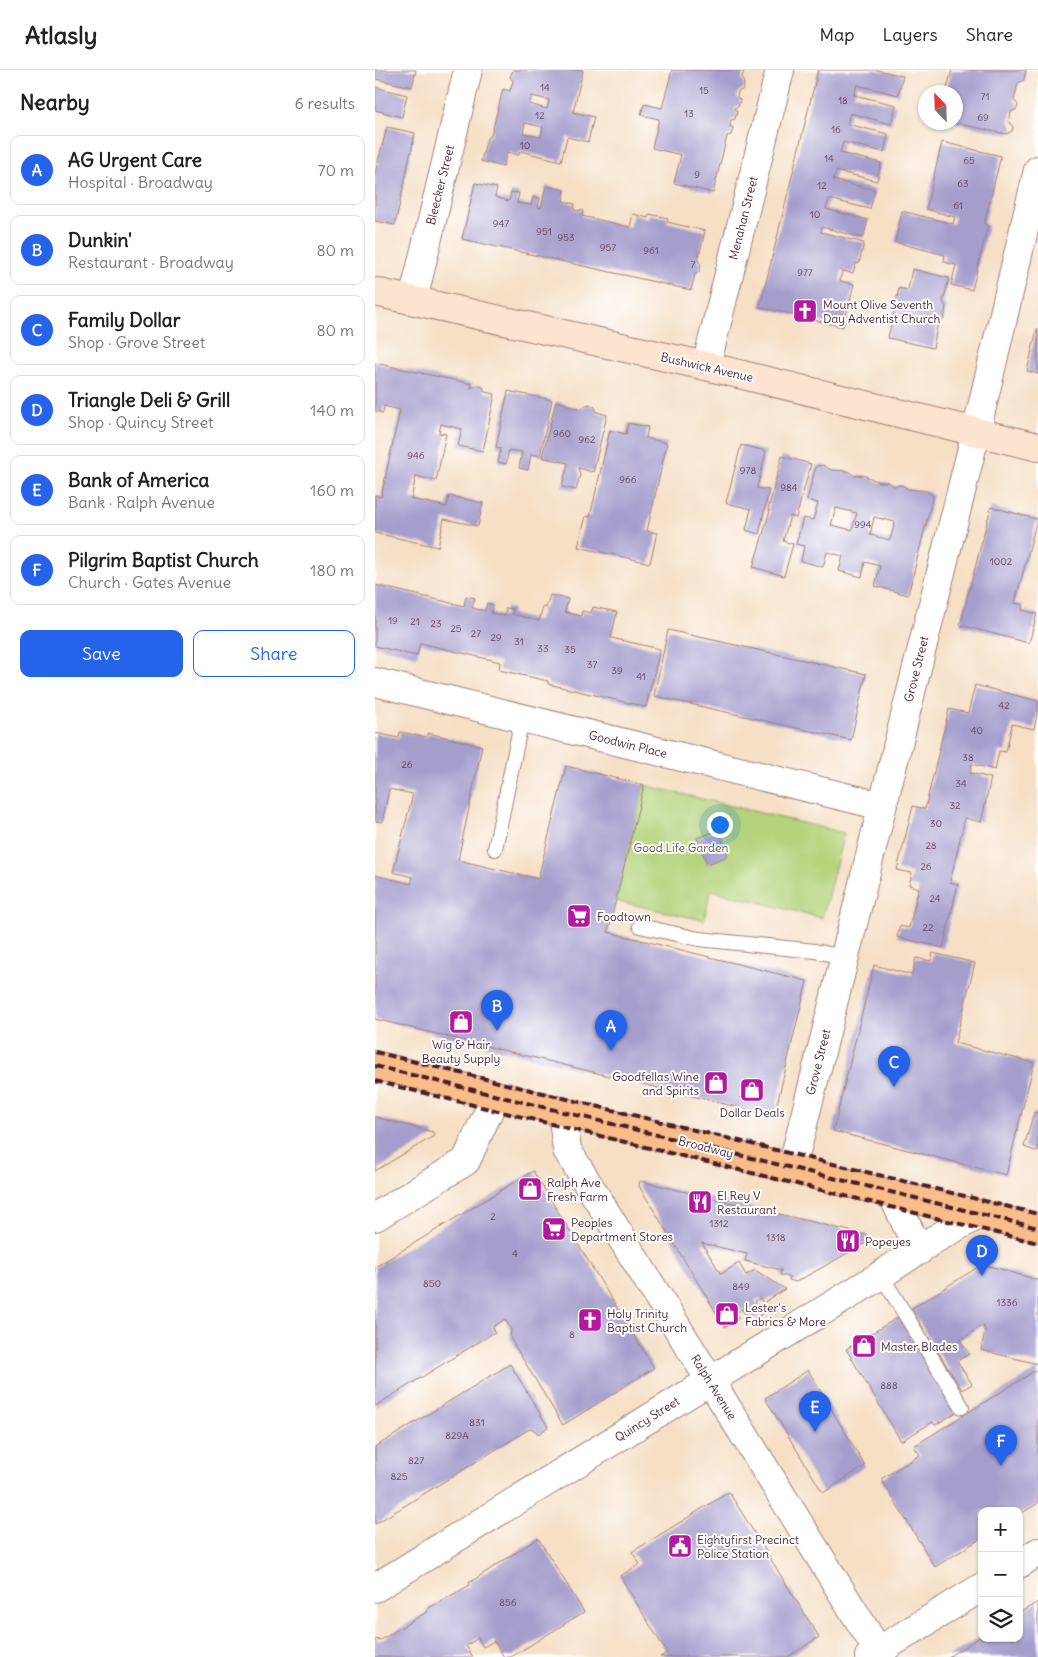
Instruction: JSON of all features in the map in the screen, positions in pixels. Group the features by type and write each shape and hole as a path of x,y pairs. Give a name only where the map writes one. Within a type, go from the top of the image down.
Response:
{"main road":[{"name":"Bushwick Avenue","path":"375,292 706,366 1038,447"},
{"name":"Broadway","path":"375,1065 892,1194 1038,1228"}],"street":[{"name":"Bleecker Street","path":"413,300 468,70"},
{"name":"Menahan Street","path":"706,366 780,70"},
{"name":"Grove Street","path":"792,1168 976,432 1038,170"},
{"name":"Goodwin Place","path":"375,682 882,806"},
{"path":"375,1217 465,1161 496,1095"},
{"name":"Ralph Avenue","path":"562,1111 567,1150 711,1380 876,1655"},
{"path":"892,1194 919,1251"},
{"name":"Quincy Street","path":"375,1588 881,1275 935,1239 980,1214"},
{"path":"1023,1561 1038,1552"},
{"path":"876,1655 978,1590"}],"lane":[{"path":"495,849 522,718"},
{"path":"640,926 699,939 815,951 844,957"},
{"path":"881,1275 962,1407"}],"green space":[{"name":"Good Life Garden","path":"644,785 844,833 822,918 711,890 704,920 615,901"}],"building":[{"path":"375,70 416,70 412,87 375,79"},
{"path":"513,70 583,70 573,112 594,117 588,142 567,137 561,161 520,151 519,155 507,152 503,167 481,161 487,138 491,136 503,89 510,91 513,81 510,77","holes":["532,96 549,100 547,109 529,104","525,123 543,127 541,137 523,133"]},
{"path":"672,70 744,70 742,79 744,83 743,89 738,92 737,97 740,100 738,107 734,108 737,112 735,119 731,120 730,126 733,128 731,135 727,136 713,193 674,183 681,155 652,148 659,119 641,115 644,104 662,108"},
{"path":"818,70 877,70 903,76 898,95 857,85 854,95 896,105 891,124 850,113 847,124 888,134 884,152 843,142 840,153 881,163 877,181 836,171 833,180 875,190 870,209 829,199 826,209 868,220 863,238 822,227 821,232 864,243 859,264 856,263 853,273 842,271 840,281 854,284 843,327 760,307"},
{"path":"952,70 1026,70 1024,80 1018,83 1014,100 1018,105 1017,109 1011,112 1009,122 1013,127 1012,131 1006,134 963,125 963,85 948,85"},
{"path":"375,87 407,95 402,117 375,110"},
{"path":"387,127 415,133 395,225 375,221 375,173"},
{"path":"942,142 1001,156 984,224 988,225 972,290 951,285 956,265 944,262 945,255 895,242 902,211 953,224 955,217 926,209"},
{"path":"475,183 497,188 495,197 509,201 511,192 519,193 517,203 531,205 533,197 540,198 538,207 541,208 546,186 565,190 563,201 575,204 574,210 583,211 582,216 630,227 633,214 648,218 649,214 668,218 667,222 705,231 698,260 701,265 699,272 695,274 691,290 462,239"},
{"path":"912,269 949,278 943,302 946,307 944,319 938,322 933,348 888,338 899,288 908,290"},
{"path":"1038,329 1038,374 1027,371"},
{"path":"375,363 472,384 471,388 477,385 483,387 485,392 495,394 483,451 458,446 462,429 441,424 439,433 446,434 436,481 416,476 411,499 447,507 449,496 483,503 478,526 444,519 438,547 375,533 375,495 381,497 400,410 384,406 383,413 375,411"},
{"path":"508,391 552,400 540,456 531,454 528,470 519,468 522,452 509,450 506,464 498,462 501,448 496,447"},
{"path":"556,401 581,409 588,404 594,406 597,412 607,415 593,472 578,468 580,475 576,490 562,487 568,463 542,457"},
{"path":"628,423 648,427 646,438 667,443 647,531 657,533 650,563 578,547 586,516 590,517 610,430 626,434"},
{"path":"741,445 766,451 757,488 769,490 759,534 746,530 751,509 726,503"},
{"path":"782,456 811,464 796,518 790,516 783,541 793,544 784,576 753,567 770,511 768,510"},
{"path":"823,465 831,470 848,471 855,476 863,475 879,482 888,482 894,486 902,485 908,489 927,491 933,496 908,595 875,586 880,566 865,562 862,577 839,571 843,556 827,552 823,567 801,561 804,546 796,544 803,518 813,520 818,503 807,500 816,466","holes":["836,508 857,513 852,530 831,525","874,517 895,522 890,540 870,535"]},
{"path":"991,507 1037,519 1015,603 1023,605 1022,610 1037,614 1029,643 960,625"},
{"path":"375,585 464,606 466,596 475,598 472,608 485,611 487,603 493,605 491,613 505,616 506,608 513,609 512,614 539,621 543,607 546,608 550,595 568,599 565,612 581,616 582,611 591,613 593,607 617,612 611,638 660,649 646,707 548,684 548,681 499,670 500,662 420,643 417,656 375,646"},
{"path":"668,630 866,674 851,740 654,696"},
{"path":"975,685 1038,701 1038,710 1034,729 1012,724 1006,752 999,751 995,770 972,764 970,773 991,778 981,822 965,818 950,882 958,884 943,948 897,937 900,926 909,928 919,888 909,885 912,873 897,870 913,806 925,809 949,709 968,713"},
{"path":"400,732 427,737 428,733 482,746 458,860 538,879 566,766 644,785 608,932 807,981 774,1116 375,1019 375,875 411,884 413,877 393,872 413,794 389,789 382,822 375,821 375,733 399,738"},
{"path":"719,830 728,856 707,864 697,838"},
{"path":"933,953 975,963 955,1043 1034,1063 1006,1175 833,1131 874,965 912,975 916,958 931,961"},
{"path":"1034,1112 1038,1113 1038,1152 1024,1147"},
{"path":"375,1117 433,1132 434,1136 375,1171"},
{"path":"533,1171 654,1368 563,1425 510,1338 511,1330 505,1319 493,1327 495,1332 375,1406 375,1267"},
{"path":"640,1181 867,1235 866,1243 796,1282 789,1280 790,1277 780,1275 781,1270 745,1261 747,1254 702,1243 721,1274 739,1263 746,1275 755,1270 785,1289 763,1303 760,1298 755,1301 762,1314 750,1321 742,1309 736,1313 739,1318 725,1327 639,1186"},
{"path":"983,1264 1038,1280 1038,1364 981,1350 985,1331 983,1325 960,1340 969,1354 957,1361 972,1384 962,1390 911,1309"},
{"path":"900,1316 957,1412 935,1425 933,1422 901,1441 846,1349"},
{"path":"510,1364 548,1427 539,1434 531,1428 375,1524 375,1447"},
{"path":"1038,1369 1038,1503 1023,1512 1023,1507 978,1507 978,1540 935,1567 881,1479 920,1455 914,1446"},
{"path":"808,1370 865,1466 823,1493 765,1398"},
{"path":"729,1492 819,1637 788,1657 660,1657 667,1653 620,1576 640,1564 632,1552"},
{"path":"538,1538 584,1612 511,1657 504,1657 494,1641 483,1647 478,1638 466,1646 473,1657 375,1657 375,1640 379,1641 428,1611 427,1609 470,1585 469,1583"},
{"path":"1038,1602 1038,1657 948,1657 978,1638 978,1642 1023,1642 1023,1611"}],"railway":[{"path":"375,1052 1038,1214"},
{"path":"375,1066 1038,1228"},
{"path":"375,1081 1038,1243"}],"place":[{"name":"Mount Olive Seventh Day Adventist Church","path":"805,311"},
{"name":"Foodtown","path":"579,916"},
{"name":"Wig & Hair Beauty Supply","path":"461,1022"},
{"name":"Dunkin'","path":"497,1031"},
{"name":"AG Urgent Care","path":"611,1051"},
{"name":"Goodfellas Wine and Spirits","path":"716,1083"},
{"name":"Family Dollar","path":"894,1087"},
{"name":"Dollar Deals","path":"752,1090"},
{"name":"Ralph Ave Fresh Farm","path":"530,1189"},
{"name":"El Rey V Restaurant","path":"700,1202"},
{"name":"Peoples Department Stores","path":"554,1229"},
{"name":"Popeyes","path":"848,1241"},
{"name":"Triangle Deli & Grill","path":"982,1276"},
{"name":"Lester's Fabrics & More","path":"727,1314"},
{"name":"Holy Trinity Baptist Church","path":"590,1320"},
{"name":"Master Blades","path":"864,1346"},
{"name":"Bank of America","path":"815,1432"},
{"name":"Pilgrim Baptist Church","path":"1001,1466"},
{"name":"Eightyfirst Precinct Police Station","path":"680,1546"}]}
